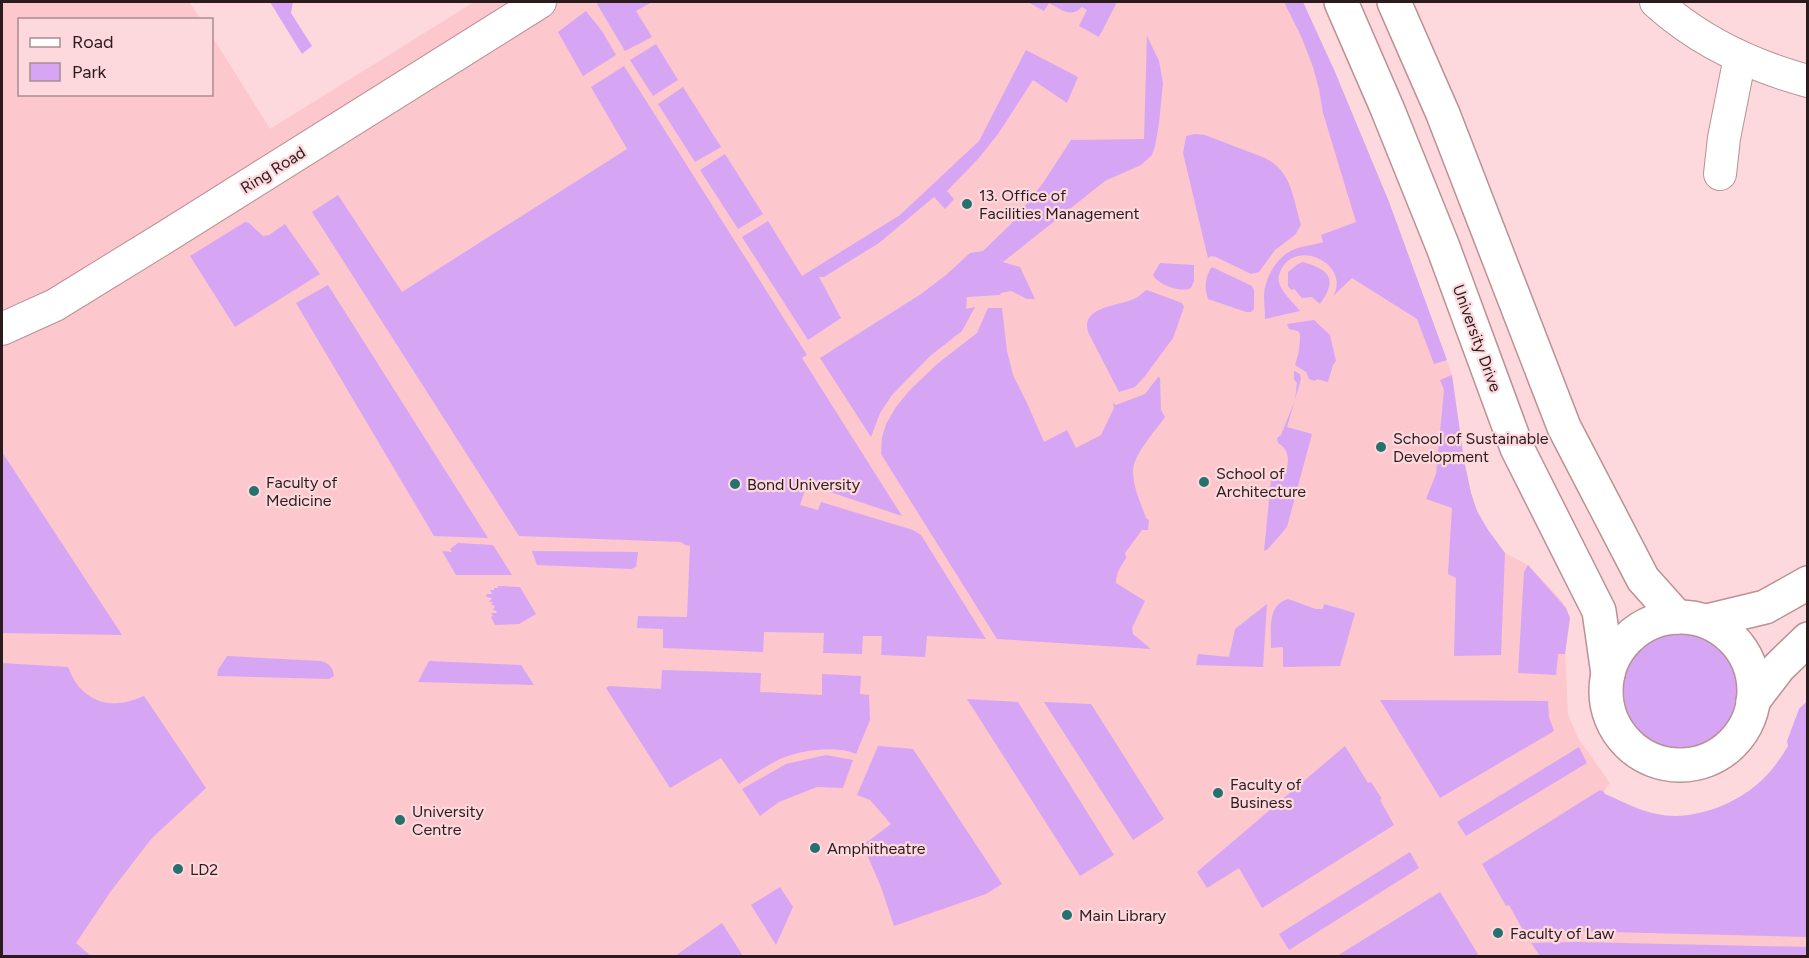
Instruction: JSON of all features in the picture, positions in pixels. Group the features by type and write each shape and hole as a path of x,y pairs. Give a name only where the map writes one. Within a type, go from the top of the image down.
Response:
{"street":[{"name":"Ring Road","path":"2,329 55,305 540,2"},
{"name":"University Drive","path":"1341,2 1387,108 1443,248 1517,448 1599,611 1608,674 1606,693 1609,712 1618,732 1633,749 1643,755 1674,765 1696,764 1717,755 1735,741 1747,722 1754,701 1779,667 1808,639"},
{"name":"University Drive","path":"1394,2 1443,114 1564,428 1643,579 1692,619 1724,631 1738,645 1748,662 1754,681 1754,701"},
{"path":"1656,2 1705,38 1740,57 1766,69 1808,81"},
{"path":"1720,174 1724,138 1740,57"},
{"name":"University Drive","path":"1608,674 1615,656 1626,640 1640,628 1658,620 1741,614 1765,607 1808,583"}],"shaded area":[{"name":"Bond University","path":"2,2 189,2 200,18 18,18 18,96 213,96 213,38 270,129 474,2 1303,2 1389,202 1452,375 1464,460 1477,511 1505,553 1528,565 1562,601 1570,618 1565,654 1568,714 1578,738 1610,783 1604,791 1605,794 1648,814 1676,819 1733,804 1766,780 1790,746 1799,709 1807,701 1807,956 2,956"}],"green space":[{"path":"270,2 293,2 291,13 312,46 302,54"},
{"path":"601,2 652,2 636,11 652,37 625,51 597,4"},
{"path":"1028,2 1117,2 1099,37 1079,26 1087,10 1082,7 1070,12 1049,3 1044,11"},
{"path":"1284,2 1303,2 1335,72 1389,202 1447,360 1434,364 1417,319 1352,278 1333,296 1337,285 1335,275 1330,266 1311,256 1290,259 1282,268 1279,276 1282,289 1300,311 1265,319 1265,288 1278,261 1295,249 1323,242 1321,235 1356,222 1323,113 1313,67"},
{"path":"586,11 602,31 616,55 583,76 558,32"},
{"path":"1147,36 1159,61 1163,83 1159,123 1152,155 1141,165 1105,181 1003,262 1020,267 1035,299 1027,299 1011,291 1000,295 967,297 966,309 975,307 962,331 930,356 892,395 880,413 871,437 820,358 921,294 970,253 983,251 1011,224 1043,183 1071,140 1144,139"},
{"path":"656,44 678,80 653,96 630,60"},
{"path":"1026,50 1078,77 1067,103 1033,80 998,134 947,191 954,199 945,209 934,197 879,243 824,277 819,277 841,318 808,340 742,237 768,221 802,276 900,215 979,141"},
{"path":"624,66 807,355 802,358 902,516 824,490 825,486 808,481 800,505 818,510 821,502 913,530 921,535 986,639 927,636 925,657 881,655 882,636 863,636 862,654 823,653 824,633 764,632 763,652 663,648 663,629 637,628 638,616 687,617 690,546 681,542 519,536 312,212 338,195 402,292 627,149 591,87"},
{"path":"683,87 721,147 695,162 658,104"},
{"path":"1205,135 1265,158 1281,170 1286,178 1301,225 1295,235 1275,250 1259,272 1251,274 1216,257 1208,258 1183,153 1186,136"},
{"path":"725,154 763,214 738,229 700,170"},
{"path":"245,222 263,236 269,235 285,224 320,274 235,327 190,256"},
{"path":"1303,262 1320,268 1328,277 1329,288 1320,304 1312,297 1302,298 1288,286 1288,272"},
{"path":"1160,263 1194,265 1194,281 1191,288 1176,289 1156,279 1153,275"},
{"path":"1212,267 1252,286 1254,309 1251,312 1208,299 1206,282"},
{"path":"328,285 488,538 434,536 296,303"},
{"path":"1147,290 1182,303 1184,307 1173,338 1145,376 1135,387 1119,392 1087,326 1094,313 1136,298"},
{"path":"988,308 1002,308 1007,351 1013,375 1044,442 1067,430 1076,448 1101,435 1114,408 1113,403 1116,405 1145,394 1158,377 1160,378 1161,410 1165,417 1141,450 1133,471 1134,483 1146,518 1149,520 1148,530 1142,530 1125,553 1126,558 1118,573 1116,583 1145,601 1132,628 1133,634 1151,649 997,639 881,454 886,424 896,407 937,364 977,333"},
{"path":"1314,320 1330,335 1336,361 1328,382 1309,379 1306,372 1295,365 1300,334 1298,331 1289,329 1287,324"},
{"path":"1294,371 1300,374 1301,379 1295,399 1297,383 1294,379"},
{"path":"1452,375 1471,493 1477,511 1505,553 1501,655 1454,656 1456,578 1448,574 1452,508 1426,499 1436,474 1444,390 1440,380"},
{"path":"1295,401 1287,427 1312,434 1287,527 1264,551 1271,480 1277,479 1286,472 1288,464 1287,452 1278,443 1277,438 1281,435"},
{"path":"2,452 122,635 2,633"},
{"path":"458,543 493,545 512,575 456,575 442,551 452,552 450,549"},
{"path":"532,551 638,552 636,567 631,569 537,565"},
{"path":"1528,565 1566,608 1570,618 1565,654 1558,654 1556,675 1518,673 1524,572"},
{"path":"498,586 520,587 536,614 519,624 495,625 491,613 497,611 493,610 495,606 491,605 493,602 489,602 492,598 486,597 487,594 492,594 490,590"},
{"path":"1288,599 1316,609 1323,609 1324,604 1355,613 1340,666 1283,667 1283,647 1271,648 1271,626 1276,607"},
{"path":"1267,604 1263,667 1196,665 1198,654 1229,657 1235,629"},
{"path":"1682,631 1704,636 1724,648 1736,668 1741,690 1736,712 1724,732 1704,744 1682,749 1660,744 1640,732 1628,712 1623,690 1628,668 1640,648 1660,636"},
{"path":"227,656 321,661 330,666 334,676 329,679 217,676"},
{"path":"429,661 521,665 534,685 418,682"},
{"path":"2,663 68,667 80,688 103,702 127,702 144,696 206,788 152,838 111,891 76,943 91,956 2,956"},
{"path":"662,670 761,673 760,692 822,695 822,674 861,676 860,694 869,695 870,720 856,754 828,749 798,753 775,762 739,784 721,758 670,788 606,688 609,686 661,689"},
{"path":"967,699 1018,702 1114,855 1080,876"},
{"path":"1380,700 1548,701 1549,717 1554,731 1440,798"},
{"path":"1807,701 1807,937 1523,930 1482,864 1600,790 1650,813 1671,816 1699,813 1728,803 1753,788 1777,763 1788,746 1787,741 1799,709"},
{"path":"1044,702 1091,704 1164,819 1133,840"},
{"path":"878,746 913,749 1002,884 986,894 894,926 863,845 891,824 870,800 857,795"},
{"path":"1345,746 1368,783 1371,782 1382,799 1380,800 1394,825 1262,908 1239,868 1207,888 1197,872"},
{"path":"1579,747 1587,763 1466,836 1457,822"},
{"path":"826,755 853,760 843,788 817,787 779,802 760,816 742,789 786,764"},
{"path":"1410,852 1419,868 1289,950 1279,934"},
{"path":"780,887 793,907 776,945 751,905"},
{"path":"1440,892 1479,956 1337,956"},
{"path":"722,923 743,956 675,956"},
{"path":"1531,943 1807,947 1807,956 1540,956"}],"place":[{"name":"13. Office of Facilities Management","path":"967,204"},
{"name":"School of Sustainable Development","path":"1381,447"},
{"name":"School of Architecture","path":"1204,482"},
{"name":"Bond University","path":"735,484"},
{"name":"Faculty of Medicine","path":"254,491"},
{"name":"Faculty of Business","path":"1218,793"},
{"name":"University Centre","path":"400,820"},
{"name":"Amphitheatre","path":"815,848"},
{"name":"LD2","path":"178,869"},
{"name":"Main Library","path":"1067,915"},
{"name":"Faculty of Law","path":"1498,933"}]}
